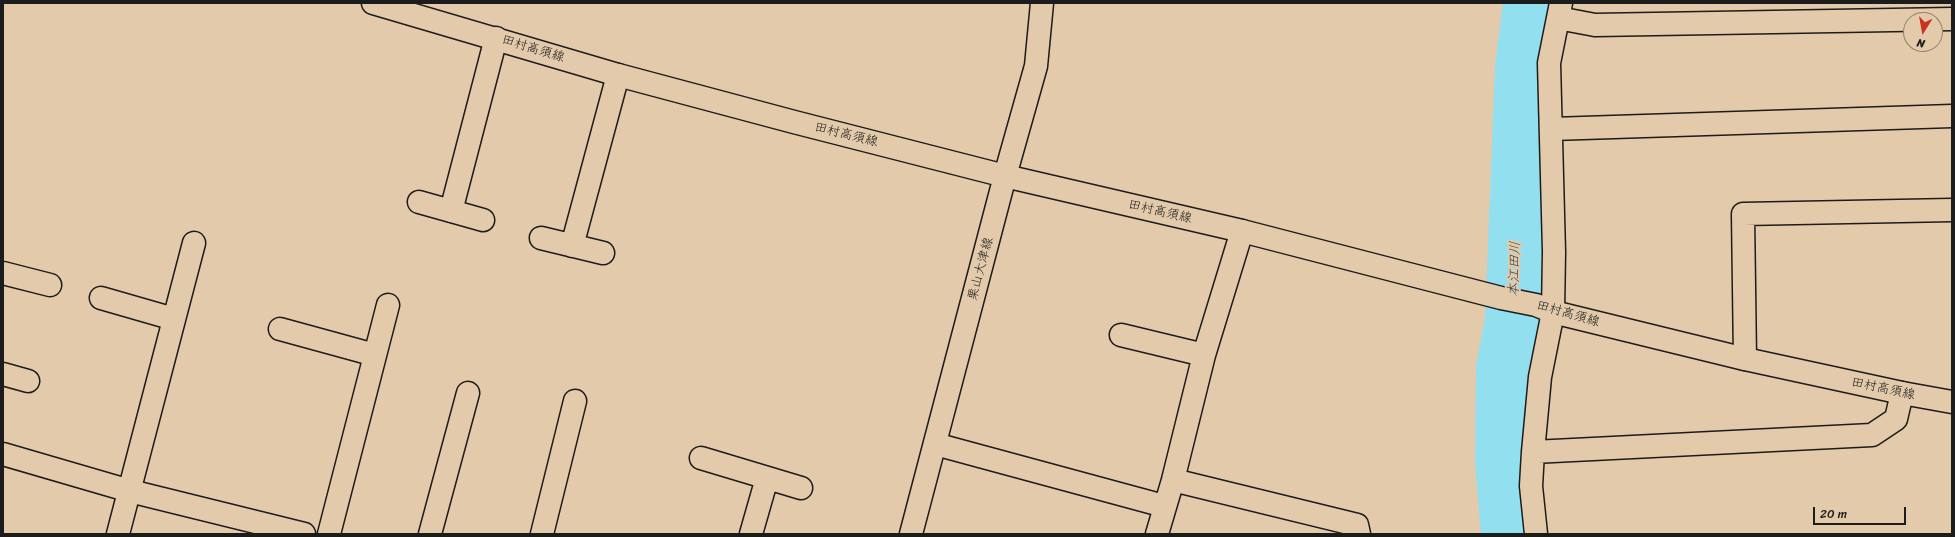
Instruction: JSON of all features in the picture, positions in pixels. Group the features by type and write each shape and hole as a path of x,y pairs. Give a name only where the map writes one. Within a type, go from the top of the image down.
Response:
{"street":[{"name":"田村高須線","path":"373,3 618,75 1005,176 1242,231 1745,360 1952,402"},
{"name":"栗山大津線","path":"911,534 1005,176 1036,66 1042,3"},
{"path":"1536,534 1531,486 1545,308 1554,252 1550,63 1559,11 1595,25 1952,19"},
{"path":"451,211 496,38"},
{"path":"572,246 618,75"},
{"path":"1552,130 1952,116"},
{"path":"419,202 483,220"},
{"path":"1745,360 1743,214 1952,210"},
{"path":"1157,534 1164,506 1173,480 1204,355 1242,231"},
{"path":"541,238 604,253"},
{"path":"118,534 194,242"},
{"path":"3,273 50,285"},
{"path":"101,298 174,319"},
{"path":"330,534 388,305"},
{"path":"280,329 375,355"},
{"path":"1121,335 1204,355"},
{"path":"3,374 28,381"},
{"path":"430,534 468,393"},
{"path":"1533,452 1872,435 1896,419 1902,393"},
{"path":"542,534 575,401"},
{"path":"935,444 1164,506"},
{"path":"3,454 130,491 304,534"},
{"path":"701,458 801,488"},
{"path":"751,534 766,478"},
{"path":"1173,480 1357,525 1359,534"}],"waterway":[{"name":"本江田川","path":"1509,534 1503,462 1504,368 1513,320 1523,68 1531,3"}]}
